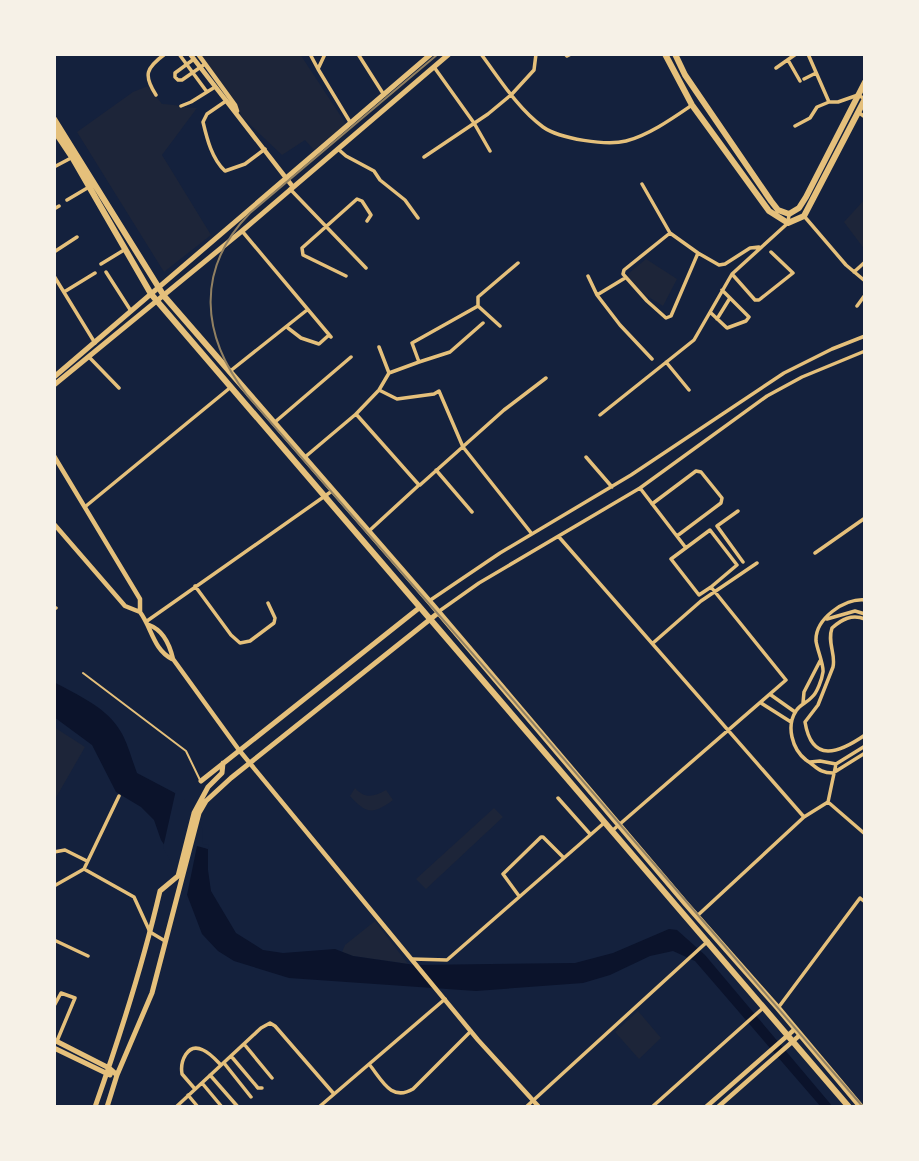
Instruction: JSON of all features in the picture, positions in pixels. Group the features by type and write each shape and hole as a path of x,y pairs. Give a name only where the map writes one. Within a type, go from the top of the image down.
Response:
{"main road":[{"path":"54,377 430,54"},
{"path":"54,385 100,350 449,54"},
{"path":"665,54 691,104 769,211 788,223 804,216 858,113 865,82"},
{"path":"675,54 685,75 771,201 778,209 789,214 799,208 863,98"},
{"path":"54,119 157,288 367,533 429,601 763,1008 849,1107"},
{"path":"54,130 151,294 604,822 615,828 696,916 861,1107"},
{"path":"216,371 223,365"},
{"path":"201,781 429,601"},
{"path":"107,1107 117,1075 152,993 199,813 208,799 249,762 438,613"},
{"path":"95,1107 108,1072 160,891 182,873 191,819 201,797 222,773 223,763"},
{"path":"55,1043 117,1075"}],"street":[{"path":"156,95 148,82 150,66 165,54"},
{"path":"179,54 206,92"},
{"path":"310,54 351,124"},
{"path":"318,69 324,54"},
{"path":"358,54 384,94"},
{"path":"481,54 542,127 560,136 625,142 676,116 691,104"},
{"path":"424,157 512,94 534,70 536,54"},
{"path":"565,54 571,54"},
{"path":"776,68 796,54"},
{"path":"808,54 829,102"},
{"path":"202,66 182,80 175,77 175,73 195,56 202,66 215,87 237,111 292,188 366,268"},
{"path":"788,60 802,80 816,73"},
{"path":"202,66 235,105 237,111"},
{"path":"434,67 474,123 490,151"},
{"path":"181,106 215,87"},
{"path":"795,126 810,118 817,107 829,102 863,98"},
{"path":"226,101 203,119 208,142 220,166 225,171 245,164 265,149"},
{"path":"858,113 865,117"},
{"path":"338,149 374,172 405,200 418,218"},
{"path":"54,167 72,157"},
{"path":"642,184 670,233 719,265 750,248 759,247"},
{"path":"67,200 89,187"},
{"path":"346,276 303,255 302,248 356,200 362,201 371,215 367,221"},
{"path":"600,415 694,340 732,274 788,223 789,214"},
{"path":"804,216 865,281"},
{"path":"242,231 330,336 321,343 315,343 301,338 288,328"},
{"path":"670,233 624,270 623,274 646,301 666,318 669,318 698,253"},
{"path":"54,252 77,237"},
{"path":"101,264 124,250"},
{"path":"732,274 758,301 793,272 771,252"},
{"path":"854,272 865,262"},
{"path":"500,326 478,306 478,297 518,263"},
{"path":"106,272 131,312"},
{"path":"64,292 95,273"},
{"path":"54,276 100,350"},
{"path":"587,276 597,295 620,326 652,359"},
{"path":"597,295 625,278"},
{"path":"711,313 728,328 750,317 722,290"},
{"path":"857,306 865,295"},
{"path":"717,319 730,298"},
{"path":"419,362 412,343 478,306"},
{"path":"229,372 307,310"},
{"path":"303,458 356,414 379,390 389,373 445,355 483,323"},
{"path":"429,601 532,534 612,487 783,373 865,336"},
{"path":"379,347 389,373"},
{"path":"438,613 479,583 640,488 767,396 802,377 865,351"},
{"path":"274,424 351,357"},
{"path":"90,358 119,388"},
{"path":"666,362 689,390"},
{"path":"367,533 504,410 546,378"},
{"path":"86,506 230,387"},
{"path":"379,390 397,399 439,391 463,447 532,534"},
{"path":"356,414 419,485"},
{"path":"54,456 140,599 141,612 148,623 150,633 164,654 173,659 239,750 471,1031 539,1107"},
{"path":"586,457 612,487"},
{"path":"436,470 472,512"},
{"path":"652,504 696,471 701,472 722,498 721,503 677,536"},
{"path":"640,488 686,548"},
{"path":"148,623 195,586 332,491"},
{"path":"710,530 737,565 699,595 671,559 710,530 717,526 738,510"},
{"path":"815,554 865,518"},
{"path":"54,524 125,606 141,612"},
{"path":"717,526 743,562"},
{"path":"558,536 804,817"},
{"path":"653,643 701,601 757,563"},
{"path":"195,586 240,643 250,641 274,622 275,618 268,603"},
{"path":"615,828 786,680 711,586"},
{"path":"865,600 846,602 832,611 816,633 824,671 812,698 795,712 791,722 791,738 802,757 810,762 815,770 834,773 865,753"},
{"path":"827,619 850,611 865,614"},
{"path":"865,620 849,617 832,628 829,639 833,667 818,705 805,722 810,740 823,751 838,751 865,735"},
{"path":"148,623 157,628 171,648 173,659"},
{"path":"803,703 804,692 820,661"},
{"path":"770,695 795,712"},
{"path":"761,703 791,722"},
{"path":"810,762 836,764 865,746"},
{"path":"696,916 804,817 828,802 836,764"},
{"path":"54,886 83,869 119,796"},
{"path":"558,798 590,834"},
{"path":"828,802 865,834"},
{"path":"414,960 447,960 604,822"},
{"path":"519,897 503,874 541,837 563,857"},
{"path":"54,852 65,850 88,861"},
{"path":"83,869 134,897 150,932 166,942"},
{"path":"778,1009 860,898 865,902"},
{"path":"54,940 88,956"},
{"path":"526,1107 708,941"},
{"path":"54,1006 61,993 75,998 55,1043"},
{"path":"319,1107 445,999"},
{"path":"652,1107 763,1008"},
{"path":"176,1107 182,1105 188,1095 261,1028 270,1023 334,1094"},
{"path":"369,1064 392,1091 398,1095 405,1094 471,1031"},
{"path":"706,1107 778,1043 798,1032"},
{"path":"718,1107 783,1049 790,1038"},
{"path":"244,1044 272,1078"},
{"path":"195,1089 182,1074 182,1060 185,1054 196,1048 222,1064 251,1097"},
{"path":"231,1056 258,1088 262,1088"},
{"path":"210,1075 238,1107"},
{"path":"201,1083 222,1107"},
{"path":"188,1095 198,1107"}],"lane":[{"path":"83,673 186,751 201,781"}],"shaded area":[{"path":"200,54 300,54 346,124 314,150 305,140 282,155 243,118"},
{"path":"148,86 162,104 197,108 162,155 211,235 164,272 77,132 133,92"},
{"path":"865,199 865,250 844,222"},
{"path":"646,259 677,279 663,306 639,291 628,277 629,273"},
{"path":"54,682 91,702 108,715 123,737 137,773 175,793 191,812 200,846 208,849 211,891 236,933 263,950 283,953 335,949 353,956 415,965 575,963 613,953 669,929 677,930 705,955 833,1107 821,1107 695,961 673,951 650,956 610,975 583,983 476,991 289,978 234,961 218,951 202,934 173,858 161,840 154,820 141,807 116,792 92,745 54,717"},
{"path":"54,727 85,747 54,801"},
{"path":"355,788 369,796 386,790 393,800 375,810 365,809 350,796"},
{"path":"494,808 503,817 426,889 416,879"},
{"path":"375,921 408,964 342,952 345,945"},
{"path":"638,1011 661,1038 639,1059 615,1032"}],"pier":[{"path":"176,790 194,810 202,828 203,844 209,845 208,849 197,846 186,900 163,848"}],"railway":[{"path":"438,54 250,213 232,234 220,257 213,280 213,326 220,350 247,395 863,1107"}]}
